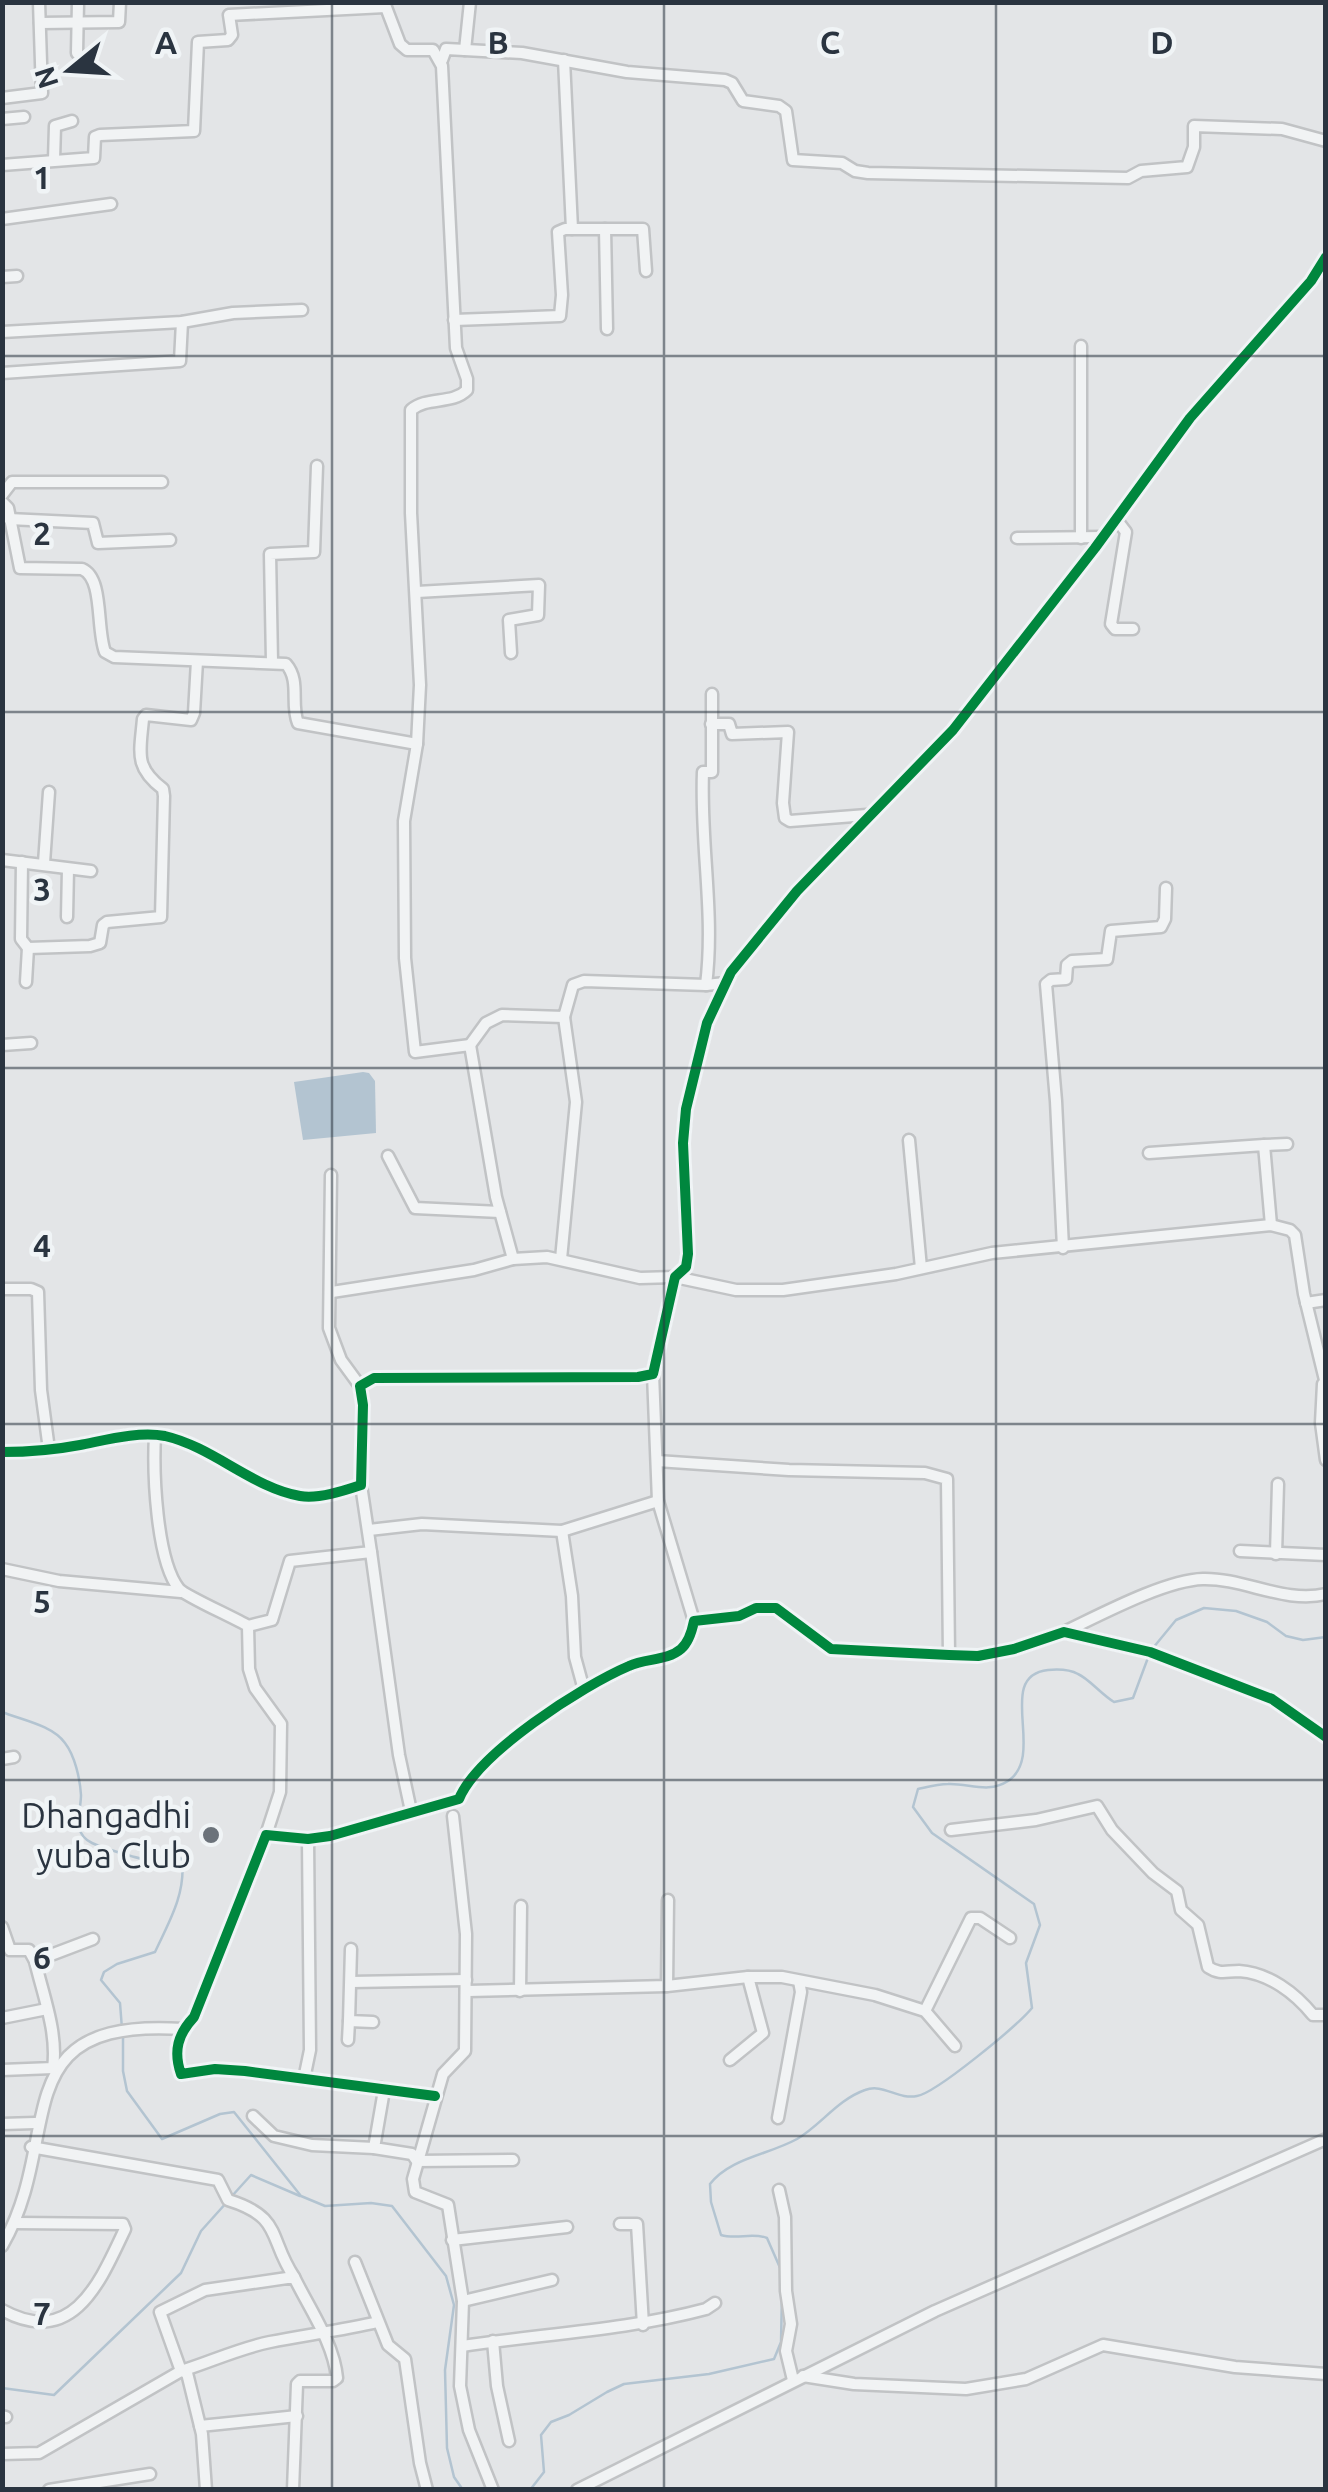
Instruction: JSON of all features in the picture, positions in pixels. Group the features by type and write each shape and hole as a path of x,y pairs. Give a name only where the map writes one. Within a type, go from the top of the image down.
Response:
{"street":[{"path":"2,98 42,93 39,2"},
{"path":"77,53 78,2"},
{"path":"40,24 119,22 120,2"},
{"path":"465,50 470,2"},
{"path":"2,165 94,158 95,137 100,135 194,131 198,42 228,40 232,35 229,15 385,5 400,44 407,50 433,50 442,66"},
{"path":"564,1017 502,1015 492,1018 470,1045 415,1052 406,958 404,821 417,744 420,686 411,512 411,410 424,402 461,396 467,390 456,348 454,320 443,51 564,60 627,72 732,82 743,101 779,106 786,111 793,160 842,163 868,174 1128,178 1141,171 1187,167 1194,147 1194,126 1282,129 1326,140"},
{"path":"564,60 572,229"},
{"path":"2,118 24,117"},
{"path":"54,160 55,126 72,121"},
{"path":"2,219 111,204"},
{"path":"604,228 607,329"},
{"path":"454,320 560,316 558,232 642,229 646,271"},
{"path":"266,1835 308,1839 363,1829 454,1800 484,1762 584,1690 635,1663 668,1656 682,1648 691,1635 694,1621 658,1501 652,1374 675,1277 686,1267 686,1108 707,1023 726,983 796,891 953,730 1190,418 1311,281 1326,257"},
{"path":"2,278 17,276"},
{"path":"2,332 182,322 233,313 302,310"},
{"path":"2,373 180,361 182,322"},
{"path":"1081,346 1081,538"},
{"path":"272,662 270,554 314,552 317,466"},
{"path":"20,568 8,508 2,498 12,482 162,482"},
{"path":"9,519 94,523 98,543 170,540"},
{"path":"1116,519 1126,532 1110,624 1116,629 1133,629"},
{"path":"1018,538 1103,537"},
{"path":"2,568 89,572 95,581 99,638 105,652 114,657 286,664 292,671 298,724 417,744"},
{"path":"417,592 539,586 538,614 509,620 511,654"},
{"path":"28,948 90,946 100,943 102,925 108,922 161,918 164,796 163,789 149,780 141,761 142,719 146,715 191,720 197,661"},
{"path":"706,985 708,880 702,856 702,788 703,772 712,772 712,694"},
{"path":"712,724 729,724 732,734 788,732 782,804 785,818 790,821 867,815"},
{"path":"49,792 44,863 48,868 92,870"},
{"path":"2,860 44,863"},
{"path":"22,862 20,939 28,948 26,982"},
{"path":"66,917 68,869"},
{"path":"1062,1248 1046,984 1066,979 1067,965 1072,961 1108,959 1111,932 1161,927 1166,888"},
{"path":"561,1259 576,1102 564,1017 573,985 584,980 726,983"},
{"path":"2,1045 31,1043"},
{"path":"470,1045 500,1212 513,1259"},
{"path":"909,1140 922,1268"},
{"path":"1150,1153 1287,1144"},
{"path":"1264,1145 1271,1225"},
{"path":"388,1156 416,1208 500,1212"},
{"path":"331,1175 329,1328 341,1360 360,1386 361,1502 369,1530 398,1755 411,1811"},
{"path":"332,1292 474,1270 513,1259 561,1259 640,1278 675,1277 736,1290 783,1290 992,1253 1271,1225 1295,1235 1324,1384 1320,1423 1326,1460"},
{"path":"2,1290 38,1292 46,1450"},
{"path":"1306,1304 1326,1300"},
{"path":"360,1386 374,1378 652,1374"},
{"path":"156,1435 152,1472 160,1525 171,1573 181,1592"},
{"path":"2,1452 156,1435 206,1451 267,1484 301,1496 340,1492 360,1485"},
{"path":"657,1461 789,1470 925,1473 947,1478 950,1655"},
{"path":"1276,1554 1278,1484"},
{"path":"340,1492 361,1502"},
{"path":"369,1530 422,1524 562,1531 658,1501"},
{"path":"562,1531 572,1596 575,1657 584,1690"},
{"path":"1240,1551 1326,1555"},
{"path":"2,1569 59,1581 181,1592 248,1626 272,1620 290,1561 371,1552"},
{"path":"694,1621 739,1616 756,1608 776,1608 831,1649 978,1656 1064,1632 1118,1606 1200,1579 1298,1597 1326,1594"},
{"path":"248,1626 249,1669 255,1688 281,1724 280,1792 194,2016 182,2029 176,2051 181,2074 215,2069 435,2096"},
{"path":"1064,1632 1163,1656 1272,1699 1326,1737"},
{"path":"454,1800 464,1920 466,2051 443,2074 414,2179 415,2192 448,2205 462,2301 460,2386 469,2430 493,2490"},
{"path":"951,1830 1064,1816 1097,1806 1112,1830 1177,1892 1181,1910 1198,1925 1208,1967 1220,1974 1254,1974 1297,1996 1314,2015 1326,2015"},
{"path":"304,2080 310,2050 308,1839"},
{"path":"667,1986 668,1900"},
{"path":"520,1990 522,1906"},
{"path":"926,2011 970,1918 980,1918 1010,1938"},
{"path":"2,1927 10,1950 29,1950 35,1961 53,2039 53,2068 10,2229 2,2246"},
{"path":"35,1961 93,1940"},
{"path":"348,2040 351,1949"},
{"path":"730,2060 764,2032 748,1977"},
{"path":"351,1982 520,1990 667,1986 782,1977 926,2011 955,2046"},
{"path":"778,2118 801,1992 798,1981"},
{"path":"2,2018 46,2009"},
{"path":"349,2021 372,2022"},
{"path":"53,2068 66,2050 114,2029 182,2029"},
{"path":"2,2070 53,2068"},
{"path":"374,2148 381,2088"},
{"path":"253,2116 274,2136 312,2145 412,2154 417,2161"},
{"path":"2,2124 35,2124"},
{"path":"577,2490 935,2311 1326,2139"},
{"path":"31,2148 218,2180 228,2200 254,2208 263,2217 278,2238 335,2358 337,2378 333,2381 298,2382 292,2490"},
{"path":"417,2161 514,2160"},
{"path":"779,2190 786,2217 790,2324 786,2351 796,2378"},
{"path":"2,2310 20,2319 44,2323 74,2312 86,2302 125,2228 123,2224 10,2229"},
{"path":"620,2224 637,2224 643,2325"},
{"path":"452,2240 567,2227"},
{"path":"355,2262 388,2345 406,2359 427,2490"},
{"path":"206,2490 200,2426 187,2374 181,2371 160,2321 162,2311 205,2290 294,2277"},
{"path":"462,2301 552,2280"},
{"path":"462,2346 588,2328 643,2325 706,2309 715,2303"},
{"path":"3,2458 39,2454 181,2371 267,2342 378,2322"},
{"path":"493,2341 496,2386 509,2440"},
{"path":"796,2378 966,2389 1026,2379 1103,2345 1236,2367 1326,2374"},
{"path":"200,2426 296,2416"},
{"path":"53,2489 118,2484 150,2474"}],"water":[{"path":"363,1072 375,1081 376,1133 303,1140 294,1082"}],"waterway":[{"path":"1153,1648 1176,1620 1204,1608 1236,1611 1267,1622 1286,1636 1303,1640 1326,1637"},
{"path":"781,2270 767,2238 721,2235 710,2184 718,2175 797,2139 865,2090 872,2088 910,2097 927,2092 976,2058 1032,2008 1026,1963 1040,1925 1034,1904 932,1833 913,1807 918,1789 948,1784 993,1787 1008,1781 1019,1769 1023,1754 1022,1701 1024,1686 1032,1675 1048,1670 1071,1671 1114,1702 1133,1698 1149,1655"},
{"path":"2,1712 45,1727 69,1748 81,1795 79,1828 85,1839 145,1859 182,1859 179,1896 155,1952 117,1964 104,1972 101,1980 120,2003 122,2029"},
{"path":"123,2037 127,2091 162,2139 220,2114 234,2112 301,2196 325,2206 392,2206 446,2276 454,2305 445,2370 447,2448 454,2477 463,2490"},
{"path":"232,2196 251,2175 300,2196"},
{"path":"2,2388 54,2395 181,2273 201,2231 227,2202"},
{"path":"530,2490 544,2472 541,2435 551,2422 624,2384 709,2374 774,2359 781,2342 782,2293"}],"cycle path":[{"path":"2,1452 61,1448 133,1435 165,1436 200,1449 283,1492 315,1496 361,1485 360,1386 374,1378 653,1374 675,1277 686,1267 688,1254 683,1143 686,1109 707,1023 731,972 797,891 953,730 1190,418 1311,281 1326,257"},
{"path":"435,2096 245,2071 215,2069 181,2074 177,2058 181,2036 194,2017 266,1835 308,1839 330,1836 459,1799 487,1762 534,1723 609,1676 636,1663 675,1653 688,1640 694,1621 739,1616 756,1608 776,1608 831,1649 978,1656 1064,1632 1150,1652 1272,1699 1326,1737"}],"place":[{"name":"Dhangadhi yuba Club","path":"211,1835"}]}
